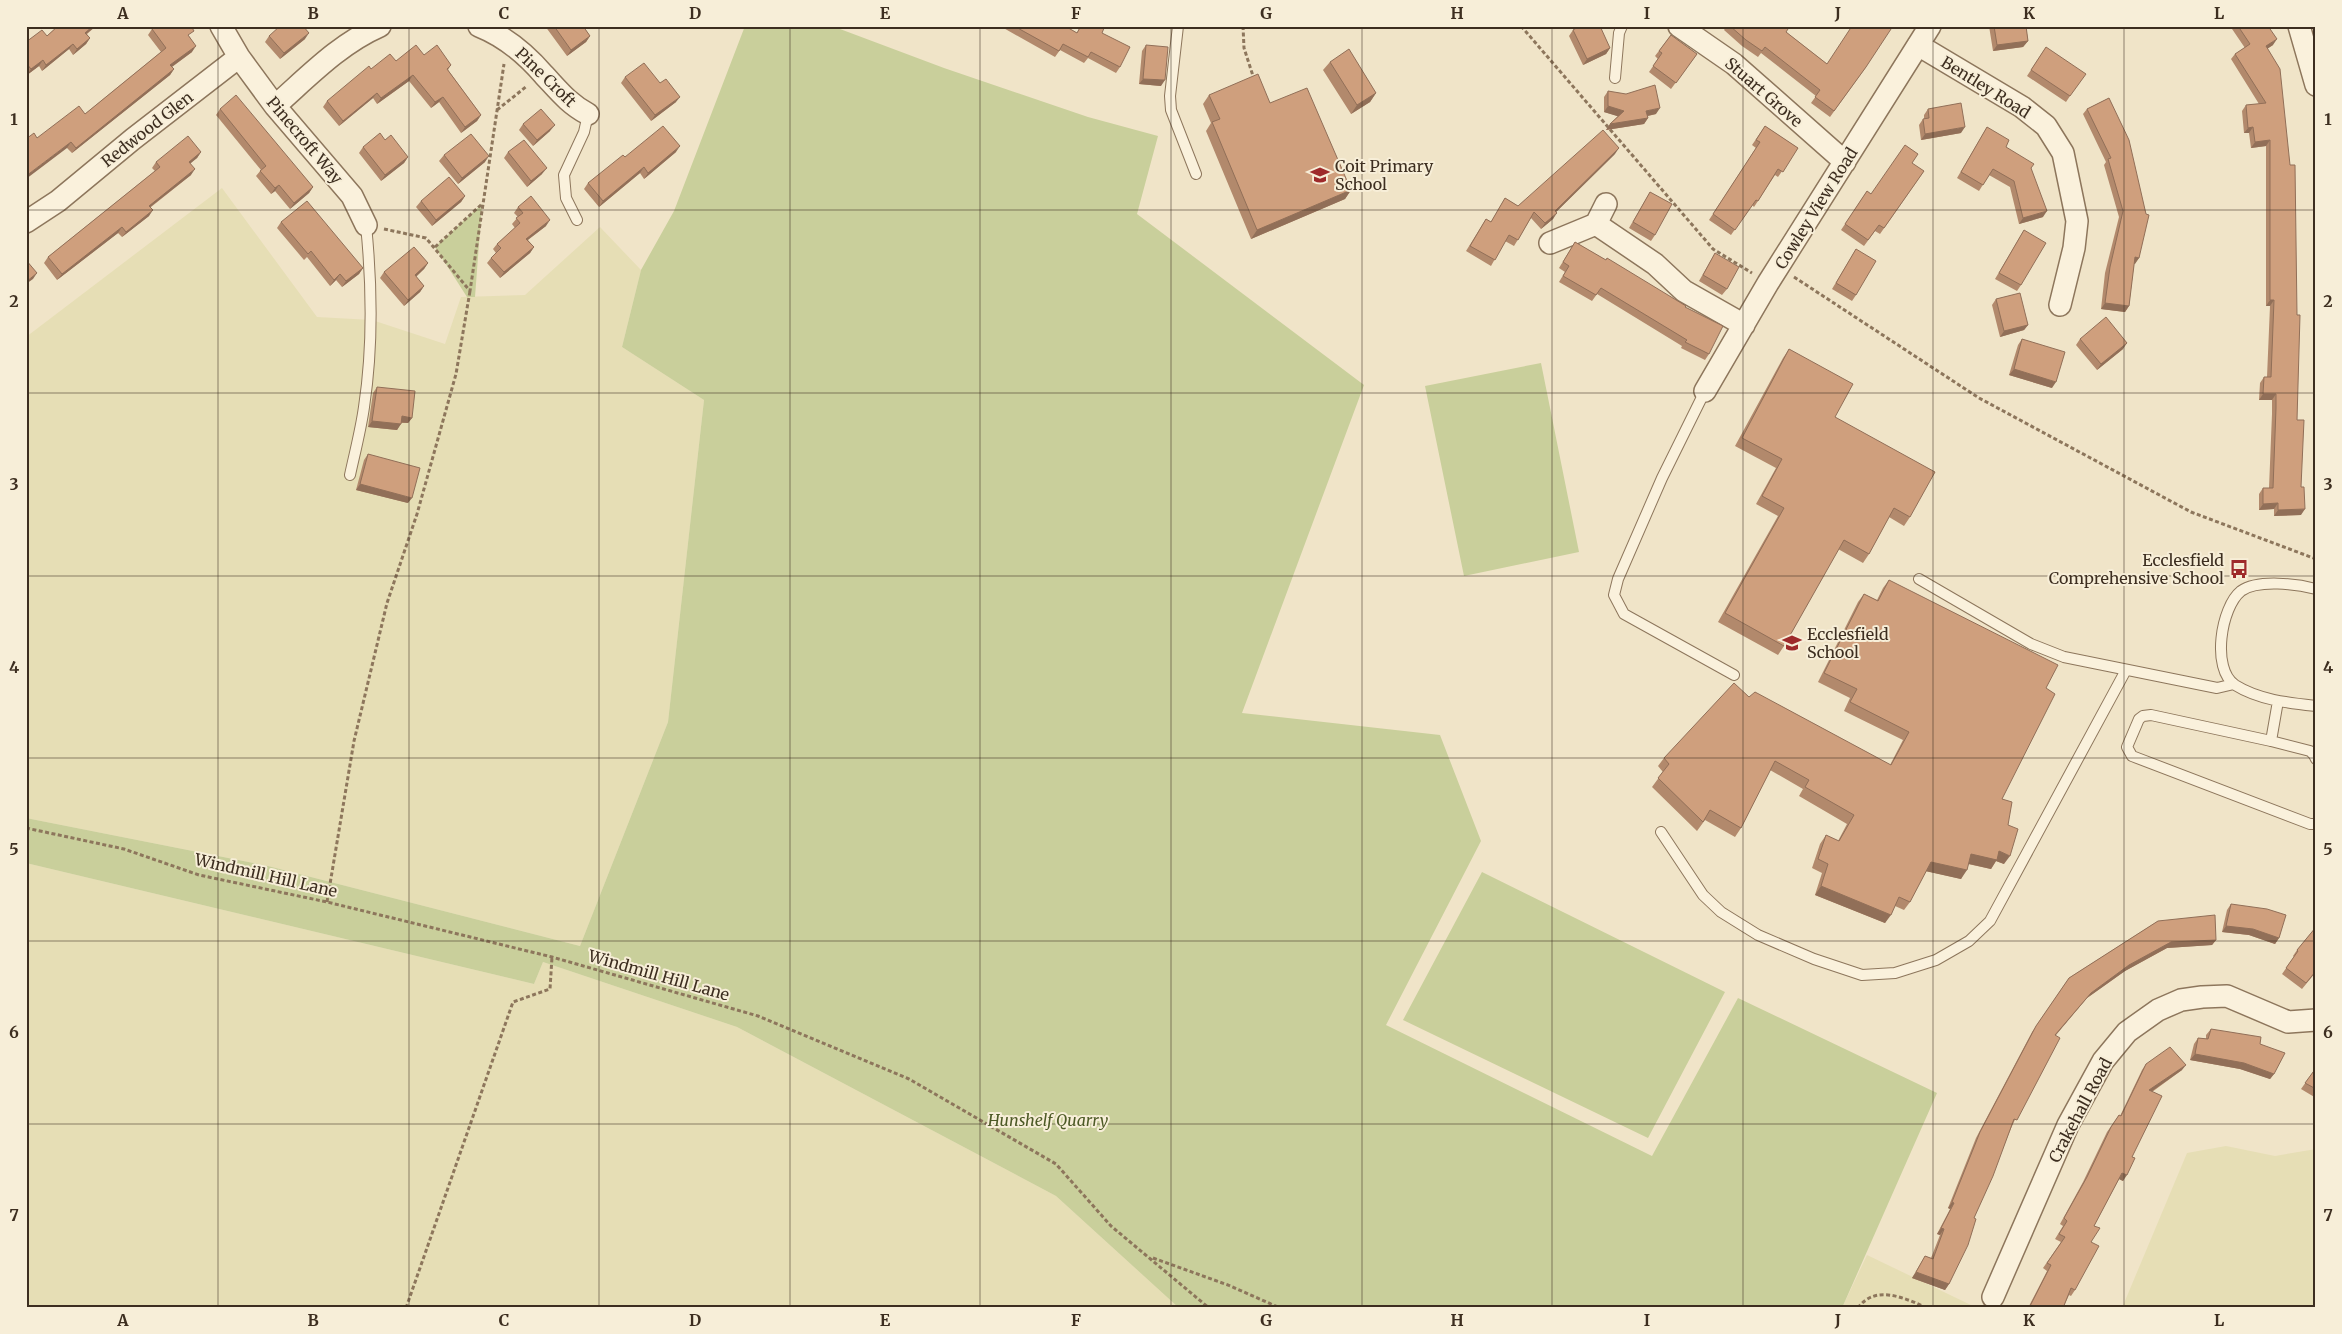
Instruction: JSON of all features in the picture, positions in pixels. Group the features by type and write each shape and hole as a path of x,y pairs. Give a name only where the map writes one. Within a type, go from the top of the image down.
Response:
{"street":[{"path":"221,26 239,57"},
{"path":"275,106 335,52 380,26"},
{"name":"Pine Croft","path":"479,26 507,40 543,73 572,106 588,114"},
{"name":"Stuart Grove","path":"1679,26 1734,64 1845,162"},
{"name":"Cowley View Road","path":"1705,391 1773,276 1930,26"},
{"path":"2299,26 2316,85"},
{"name":"Bentley Road","path":"1918,45 2022,107 2046,126 2063,154 2077,221 2074,248 2060,305"},
{"name":"Pinecroft Way","path":"239,57 275,106 352,196 366,226"},
{"name":"Redwood Glen","path":"26,222 58,201 133,139 239,57"},
{"path":"1550,243 1596,224 1606,204"},
{"path":"1596,224 1655,264 1684,291 1744,325"},
{"name":"Crakehall Road","path":"1993,1297 2068,1125 2103,1061 2127,1032 2158,1010 2181,1000 2202,997 2226,996 2288,1022 2316,1020"}],"lane":[{"path":"1178,26 1170,96 1172,110 1196,174"},
{"path":"1615,78 1619,33 1622,26"},
{"path":"577,220 566,198 564,175 584,132 588,114"},
{"path":"350,475 364,406 369,353 370,265 366,226"},
{"path":"1705,391 1658,486 1618,579 1614,595 1624,614 1734,675"},
{"path":"1919,579 2031,644 2064,656 2217,688 2234,684 2278,701 2316,706"},
{"path":"2234,684 2222,664 2220,639 2232,604 2241,592 2257,585 2298,585 2316,589"},
{"path":"1662,832 1703,895 1721,912 1758,935 1814,959 1862,975 1895,973 1936,960 1969,941 1990,921 2126,670"},
{"path":"2271,740 2278,701"},
{"path":"2316,759 2310,751 2271,740 2150,715 2139,719 2127,747 2132,756 2310,824 2316,824"}],"path":[{"path":"1243,26 1244,48 1256,83"},
{"path":"1521,26 1713,249 1773,276 1979,398 2191,512 2316,559"},
{"path":"327,902 356,732 387,603 417,514 456,374 507,40"},
{"path":"496,110 543,73"},
{"path":"435,247 482,204"},
{"path":"366,226 426,238 470,290"},
{"name":"Windmill Hill Lane","path":"26,828 124,849 199,875 327,902 552,957 758,1016 909,1079 1056,1164 1111,1226 1209,1308"},
{"path":"406,1308 513,1002 550,989 552,957"},
{"path":"1148,1256 1228,1284 1280,1308"},
{"path":"1858,1308 1865,1298 1881,1293 1927,1308"}],"shaded area":[{"path":"222,188 317,317 372,320 445,344 461,297 525,295 600,227 641,270 622,347 704,400 668,722 580,946 268,866 26,818 26,337"},
{"path":"26,863 534,984 543,962 737,1027 1056,1196 1179,1308 26,1308"},
{"path":"2226,1146 2275,1156 2316,1149 2316,1308 2122,1308 2187,1153"},
{"path":"1867,1255 1973,1306 1975,1308 1842,1308"}],"green space":[{"name":"Hunshelf Quarry","path":"745,26 832,26 944,68 1088,117 1158,136 1137,214 1364,385 1242,713 1440,735 1481,841 1386,1025 1652,1156 1738,998 1937,1093 1842,1308 1179,1308 1056,1196 737,1027 543,962 534,984 26,863 26,818 268,866 580,946 668,722 704,400 622,347 641,270 674,211"},
{"path":"482,204 475,297 467,297 435,247"},
{"path":"1541,363 1579,552 1464,576 1425,386"},
{"path":"1482,872 1725,992 1648,1138 1403,1020"}],"building":[{"path":"58,26 93,26 85,33 90,38 77,49 73,44 46,65 43,60 31,69 26,63 26,42 42,30 47,36"},
{"path":"155,26 191,26 194,31 188,35 196,46 170,65 174,69 76,148 71,142 26,176 26,139 34,133 37,138 79,106 85,114 166,48 152,29"},
{"path":"280,26 303,26 309,33 284,53 269,36"},
{"path":"554,26 583,26 590,36 571,50"},
{"path":"1014,26 1065,26 1077,33 1081,26 1100,26 1104,28 1102,33 1130,47 1120,67 1091,52 1088,57 1063,44 1059,51"},
{"path":"1580,26 1600,26 1610,48 1587,59 1573,30"},
{"path":"1730,26 1784,26 1788,29 1786,32 1827,64 1852,26 1893,26 1834,111 1815,97 1820,90 1765,47 1762,51"},
{"path":"1994,26 2026,26 2028,41 1997,45"},
{"path":"2238,26 2268,26 2277,39 2266,46 2280,69 2290,165 2295,165 2297,315 2300,315 2297,420 2304,420 2301,487 2304,487 2305,509 2278,510 2278,503 2263,504 2263,488 2273,488 2276,408 2276,394 2263,394 2264,377 2271,377 2274,300 2270,300 2270,140 2255,142 2253,127 2248,128 2246,105 2266,103 2235,54 2250,44"},
{"path":"1671,35 1697,54 1676,83 1653,66 1662,53 1659,51"},
{"path":"416,45 424,55 437,45 451,65 447,69 481,115 465,127 443,97 435,102 413,75 381,98 377,93 343,121 327,101 369,66 371,69 390,54 396,61"},
{"path":"1146,45 1168,47 1165,80 1143,79"},
{"path":"2046,47 2086,74 2070,96 2031,70"},
{"path":"1349,49 1376,93 1357,105 1330,62"},
{"path":"644,63 660,83 666,79 680,97 655,115 625,77"},
{"path":"1258,74 1270,103 1307,88 1351,190 1257,230 1212,122 1220,119 1209,95"},
{"path":"1655,85 1660,108 1646,111 1648,118 1610,124 1624,111 1608,106 1608,91 1626,94"},
{"path":"236,95 313,187 294,203 279,185 275,188 260,171 266,166 220,109"},
{"path":"2109,98 2129,140 2146,214 2149,215 2139,258 2135,257 2129,306 2105,303 2110,267 2123,211 2108,159 2111,158 2087,109"},
{"path":"1961,103 1965,127 1925,134 1923,119 1929,118 1928,109"},
{"path":"541,109 555,125 537,140 523,124"},
{"path":"663,126 680,146 648,173 644,167 603,201 588,183 623,155 625,157"},
{"path":"1765,126 1798,148 1783,172 1778,169 1758,201 1756,200 1735,230 1713,214 1760,142 1756,140"},
{"path":"1987,127 2009,140 2006,147 2034,164 2031,168 2047,211 2023,218 2014,181 1993,169 1983,185 1961,172"},
{"path":"1603,130 1619,148 1555,211 1557,213 1545,223 1534,212 1518,240 1509,235 1495,260 1470,246 1486,219 1491,222 1505,198 1518,206"},
{"path":"380,133 385,140 391,135 408,157 385,175 363,147"},
{"path":"471,134 489,156 462,178 444,155"},
{"path":"188,136 201,152 189,162 195,169 149,206 153,210 126,232 122,227 62,274 48,257 160,167 156,162"},
{"path":"524,140 547,168 531,181 508,152"},
{"path":"1905,145 1918,154 1912,163 1924,171 1884,228 1879,225 1868,240 1845,224 1867,191 1871,194"},
{"path":"449,177 465,196 436,220 421,201"},
{"path":"1650,192 1672,204 1655,235 1633,222"},
{"path":"531,196 550,220 526,239 534,247 504,272 491,258 501,248 497,244 520,223 516,218 523,213 518,207"},
{"path":"307,201 363,268 346,281 340,274 334,280 311,251 308,254 281,222"},
{"path":"2024,230 2046,243 2021,285 1999,273"},
{"path":"1575,242 1606,260 1607,258 1685,307 1723,326 1709,354 1685,342 1687,340 1601,288 1596,295 1563,276 1569,266 1563,262"},
{"path":"414,247 428,263 415,275 424,286 408,300 384,272"},
{"path":"1856,249 1876,261 1856,295 1836,283"},
{"path":"1715,253 1739,267 1727,289 1703,275"},
{"path":"26,260 37,273 26,282"},
{"path":"2020,293 2028,325 2004,331 1996,299"},
{"path":"2106,317 2127,343 2101,364 2080,339"},
{"path":"2022,339 2065,352 2056,382 2014,369"},
{"path":"1789,349 1853,384 1835,417 1935,472 1910,517 1894,508 1869,554 1844,540 1784,646 1725,613 1784,508 1762,496 1782,459 1742,438"},
{"path":"377,387 415,391 412,418 402,416 401,424 372,421"},
{"path":"368,454 420,468 412,498 360,484"},
{"path":"1889,580 2058,665 2046,688 2055,694 2002,799 2012,802 2008,825 2018,829 2010,856 1999,851 1997,860 1971,854 1967,870 1931,862 1910,902 1899,897 1891,915 1821,886 1828,864 1818,859 1826,835 1839,841 1854,815 1805,787 1809,780 1775,761 1741,828 1710,810 1703,822 1658,778 1669,764 1664,758 1734,683 1749,697 1755,692 1891,765 1909,732 1850,702 1857,689 1824,673 1864,594 1878,601"},
{"path":"2231,904 2267,909 2286,915 2279,938 2253,929 2226,926"},
{"path":"2215,915 2216,940 2171,942 2129,965 2091,993 2055,1035 2060,1038 2017,1120 2014,1119 1993,1176 1974,1218 1976,1219 1968,1245 1949,1284 1916,1272 1925,1256 1933,1259 1944,1229 1941,1228 1954,1203 1952,1202 1980,1132 2036,1026 2069,978 2158,921"},
{"path":"2316,927 2316,971 2306,983 2286,968 2297,950"},
{"path":"2211,1029 2261,1037 2260,1044 2285,1053 2274,1074 2244,1063 2195,1054 2198,1038 2208,1039"},
{"path":"2170,1047 2186,1065 2149,1090 2162,1096 2132,1157 2135,1158 2127,1175 2122,1173 2094,1226 2100,1228 2091,1242 2099,1246 2075,1290 2071,1288 2063,1308 2029,1308 2051,1265 2047,1263 2065,1237 2059,1234 2067,1221 2064,1218 2087,1177 2111,1127 2119,1115 2121,1116 2146,1064"},
{"path":"2316,1068 2316,1089 2305,1083"}],"place":[{"name":"Coit Primary School","path":"1320,175"},
{"name":"Ecclesfield Comprehensive School","path":"2239,569"},
{"name":"Ecclesfield School","path":"1792,643"}]}
